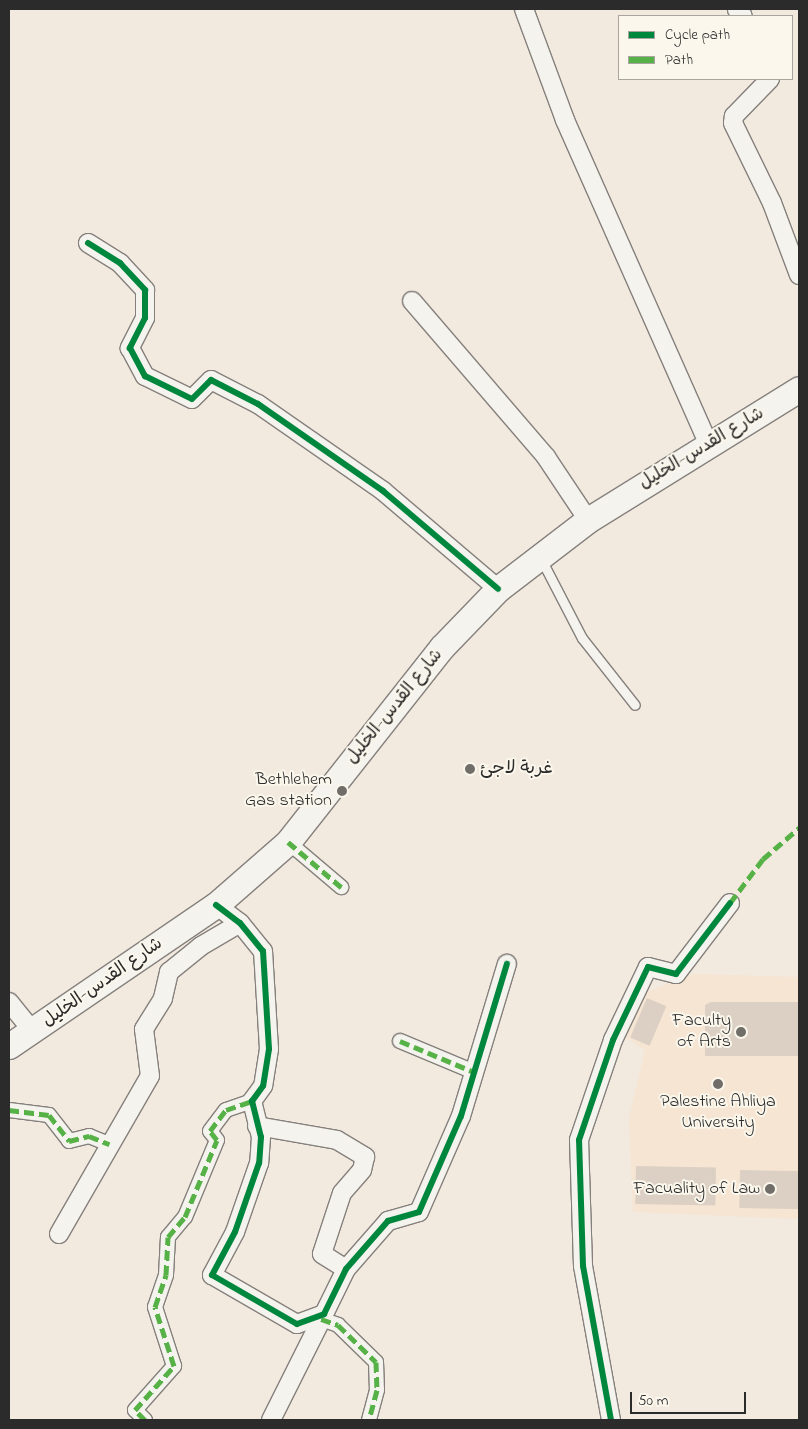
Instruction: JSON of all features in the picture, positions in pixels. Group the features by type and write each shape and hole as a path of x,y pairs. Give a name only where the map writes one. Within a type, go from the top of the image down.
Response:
{"main road":[{"name":"شارع القدس-الخليل","path":"9,1046 33,1032 216,905 288,842 442,647 498,589 588,520 799,389"}],"street":[{"path":"524,9 565,120 710,445"},
{"path":"769,80 734,116 733,123 772,203 799,274"},
{"path":"88,242 120,263 145,290 145,318 130,348 145,376 192,399 211,380 258,404 383,491 498,589"},
{"path":"412,301 546,457 588,520"},
{"path":"288,842 341,887"},
{"path":"611,1420 583,1266 579,1140 613,1040 648,967 676,974 730,903"},
{"path":"145,1420 135,1410 156,1392 174,1366 155,1307 166,1275 168,1237 185,1216 217,1140 210,1132 226,1110 252,1101 263,1086 269,1049 268,997 263,951 240,923 216,905"},
{"path":"59,1234 109,1144 150,1076 144,1029 163,998 169,972 200,946 240,923"},
{"path":"271,1420 346,1269 388,1221 419,1212 461,1116 507,964"},
{"path":"9,1002 33,1032"},
{"path":"400,1042 474,1072"},
{"path":"252,1101 257,1126 259,1163 235,1232 212,1275 297,1324 322,1317 338,1325 376,1362 377,1390 368,1420"},
{"path":"9,1110 49,1115 69,1141 89,1136 109,1144"},
{"path":"257,1126 337,1140 365,1157 362,1170 342,1192 322,1254 346,1269"}],"lane":[{"path":"540,557 582,638 635,705"}],"shaded area":[{"name":"Palestine Ahliya University","path":"693,974 799,977 799,1219 633,1212 629,1118 645,1050 623,1036 640,995"}],"building":[{"path":"647,998 666,1006 650,1046 630,1038"},
{"path":"711,1002 799,1002 799,1056 705,1056 705,1005"},
{"path":"636,1166 716,1167 715,1205 635,1204"},
{"name":"Facuality of Law","path":"740,1170 799,1171 798,1209 739,1208"}],"marked path":[{"path":"730,903 763,859 799,828"},
{"path":"288,842 341,887"},
{"path":"400,1041 474,1072"},
{"path":"145,1420 135,1410 174,1366 155,1307 166,1275 168,1237 185,1217 217,1140 210,1131 226,1110 252,1101"},
{"path":"9,1110 49,1115 69,1141 89,1136 109,1144"},
{"path":"321,1319 338,1325 376,1362 377,1390 369,1420"}],"cycle path":[{"path":"88,243 120,263 145,290 145,318 130,348 145,376 192,399 211,380 258,404 383,491 498,589"},
{"path":"611,1420 583,1266 579,1140 613,1040 648,967 676,974 730,903"},
{"path":"216,905 240,923 263,951 269,1049 263,1086 252,1101 261,1137 259,1163 235,1232 212,1275 297,1324 324,1314 346,1269 388,1221 419,1212 461,1116 507,964"}],"place":[{"name":"غربة لاجئ","path":"470,769"},
{"name":"Bethlehem Gas station","path":"342,791"},
{"name":"Faculty of Arts","path":"741,1032"},
{"name":"Palestine Ahliya University","path":"718,1084"},
{"name":"Facuality of Law","path":"770,1189"}]}
